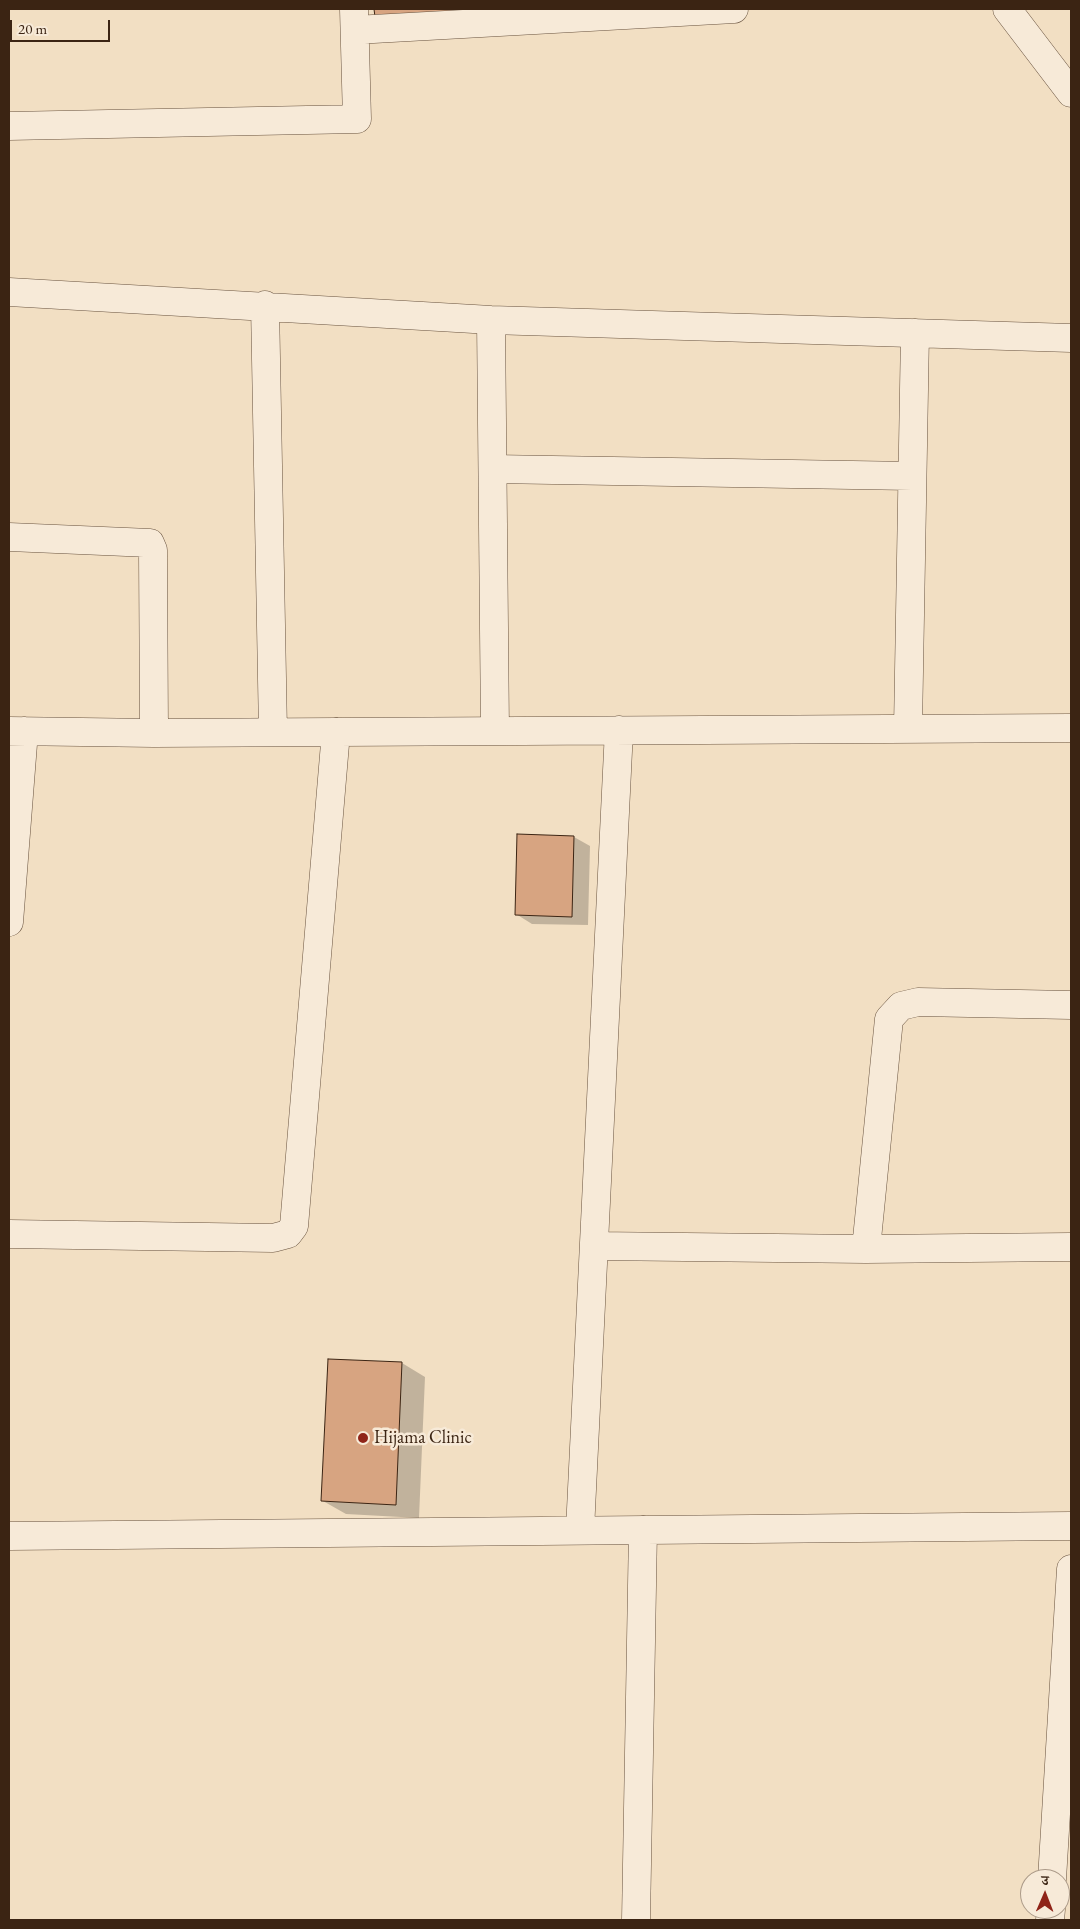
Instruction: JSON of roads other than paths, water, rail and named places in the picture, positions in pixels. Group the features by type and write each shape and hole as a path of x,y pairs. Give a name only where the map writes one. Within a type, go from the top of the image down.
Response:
{"street":[{"path":"9,126 357,118 355,19 734,9"},
{"path":"1007,9 1071,93"},
{"path":"9,292 265,305 491,320 1071,338"},
{"path":"265,305 273,732"},
{"path":"491,320 494,731"},
{"path":"908,728 915,333"},
{"path":"492,469 912,476"},
{"path":"9,537 150,543 153,550 154,733"},
{"path":"9,922 16,731 154,733 1071,728"},
{"path":"580,1530 619,730"},
{"path":"9,1234 274,1238 288,1234 294,1226 336,732"},
{"path":"866,1249 889,1019 901,1006 918,1002 1071,1005"},
{"path":"594,1246 866,1249 1071,1247"},
{"path":"9,1536 1071,1526"},
{"path":"636,1920 643,1530"},
{"path":"1053,1869 1071,1569"}],"place":[{"name":"Hijama Clinic","path":"363,1438"}]}
